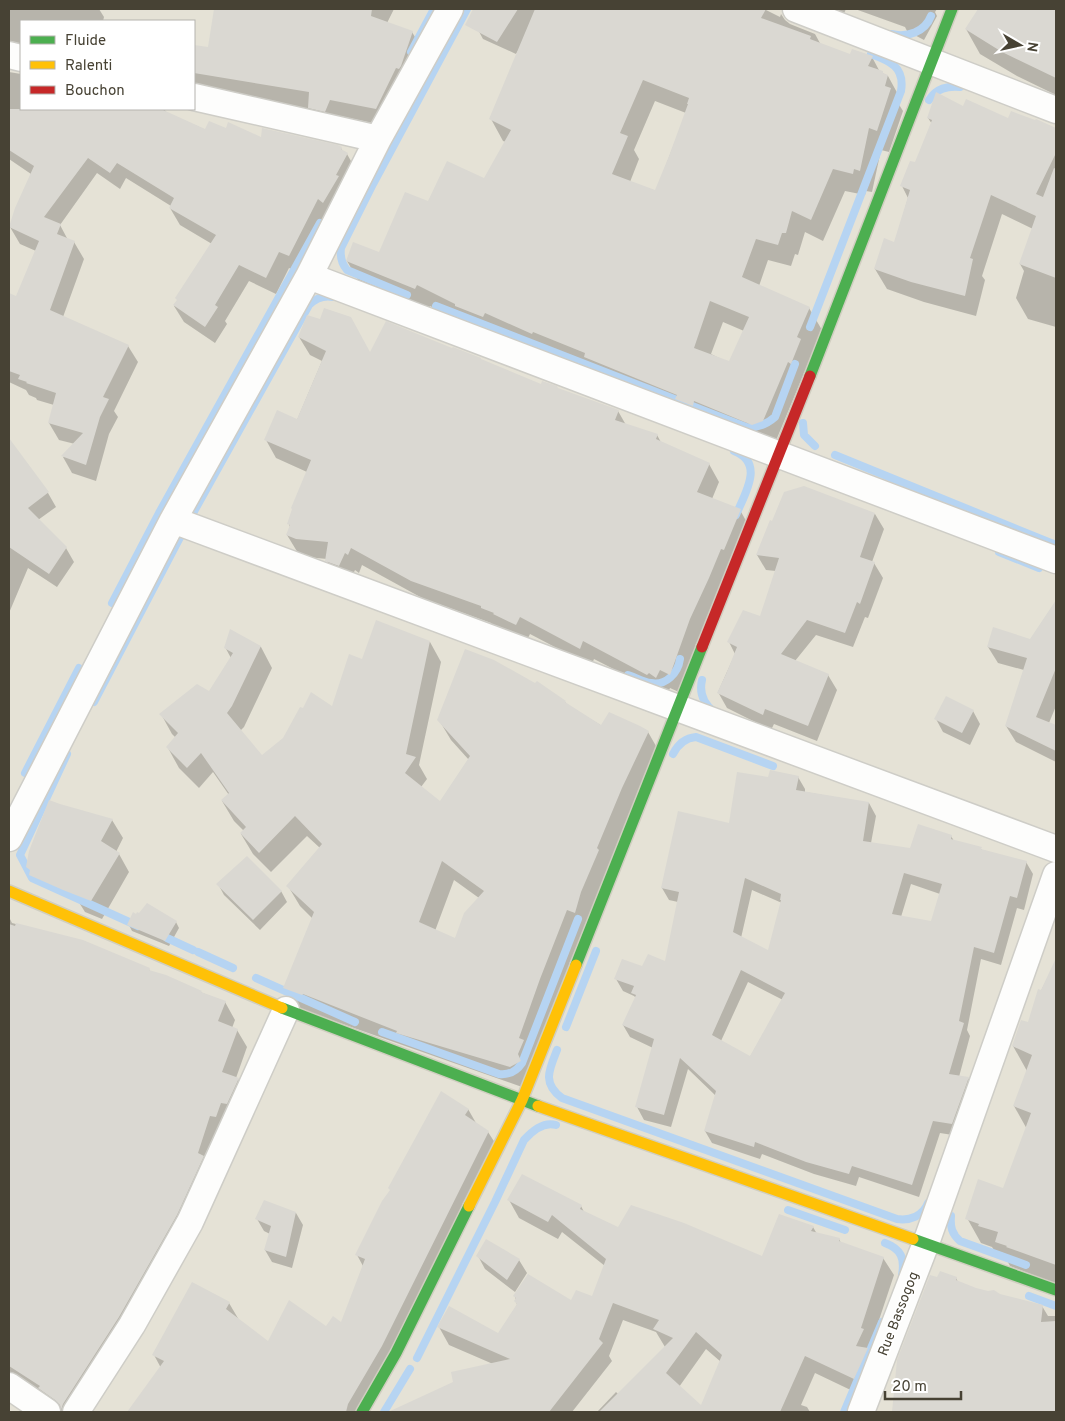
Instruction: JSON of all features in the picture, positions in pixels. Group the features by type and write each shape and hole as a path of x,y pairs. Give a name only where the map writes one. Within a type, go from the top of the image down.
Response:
{"street":[{"path":"9,838 173,520 309,276 378,139 450,9"},
{"path":"796,9 1056,110"},
{"path":"362,1412 396,1353 522,1100 779,455 952,9"},
{"path":"195,97 378,139"},
{"path":"309,276 1056,560"},
{"path":"173,520 1056,849"},
{"name":"Rue Bassogog","path":"861,1412 926,1243 1056,875"},
{"path":"9,891 286,1010 522,1100 1056,1290"},
{"path":"76,1412 132,1325 190,1222 286,1010"},
{"path":"9,1386 47,1412"}],"shaded area":[{"path":"9,9 1056,9 1056,1412 9,1412"}],"building":[{"path":"214,9 372,9 371,16 413,31 401,66 399,69 396,68 376,109 330,100 325,112 308,108 309,92 195,73 195,45 208,47"},
{"path":"473,9 518,9 497,42 465,25"},
{"path":"535,9 766,9 761,18 811,36 810,39 850,54 852,49 873,56 868,66 883,71 883,73 888,75 885,86 891,88 877,131 869,128 860,171 854,169 853,174 833,169 811,220 792,211 786,233 782,233 778,245 756,239 742,277 810,307 797,337 801,339 791,364 788,362 763,421 752,425 694,401 693,406 675,399 677,395 584,357 585,353 533,332 532,334 485,313 483,317 455,306 455,304 417,285 415,289 346,261 353,242 379,252 405,192 428,201 447,161 484,178 511,130 489,119","holes":["643,80 689,98 655,190 612,174 628,136 620,133","710,301 749,317 729,361 694,348"]},
{"path":"978,9 1056,9 1056,78 1002,52 965,29"},
{"path":"936,92 963,106 966,99 1008,118 1011,111 1056,128 1056,153 1036,194 1043,197 1054,168 1056,169 1056,278 1019,264 1036,216 991,195 970,258 973,259 965,296 911,282 874,269 884,238 894,242 910,190 900,186 910,161 915,162 932,120 927,118"},
{"path":"9,109 163,110 205,129 209,121 226,128 228,122 261,137 262,128 338,145 348,153 336,175 339,176 323,203 318,199 289,256 279,252 266,278 239,265 215,305 218,307 205,327 173,305 177,300 175,298 216,235 169,208 174,198 117,163 110,173 88,158 44,217 61,224 57,234 75,241 50,310 129,345 103,397 109,399 100,417 86,465 61,456 83,433 48,423 56,393 26,383 18,379 20,375 9,371 9,293 16,296 39,241 9,227 15,208 34,166 9,150"},
{"path":"324,308 351,317 370,352 386,321 541,384 542,381 557,386 558,388 619,410 615,420 658,434 656,439 710,463 697,492 741,509 724,550 721,549 690,619 670,675 660,670 656,678 649,673 647,675 583,641 580,649 520,617 516,625 481,608 481,606 411,581 351,548 348,555 345,553 339,566 325,561 328,542 296,539 286,535 290,525 287,524 291,508 311,460 264,440 277,410 297,419 326,351 298,337 307,315 320,319"},
{"path":"9,438 49,492 28,508 67,547 49,574 9,547"},
{"path":"804,486 875,513 860,557 875,562 860,604 857,602 845,633 807,620 781,654 829,674 808,726 765,709 763,715 717,693 737,647 727,642 743,610 760,616 779,558 756,555 770,520 772,521 784,492"},
{"path":"1056,600 1056,668 1036,717 1056,725 1056,751 1005,726 1027,658 987,647 993,627 1030,639"},
{"path":"376,620 430,641 406,754 416,757 405,773 440,801 470,756 437,720 465,649 494,660 535,683 537,681 601,725 609,712 649,731 622,788 597,848 599,850 581,892 575,913 567,910 540,979 519,1038 524,1040 518,1054 521,1061 510,1067 396,1033 397,1031 283,988 314,912 286,886 322,844 295,816 259,853 240,833 246,827 221,800 229,793 201,753 187,768 166,747 178,733 159,714 197,684 209,691 233,653 224,648 230,629 261,646 227,713 262,755 283,738 300,707 303,708 311,692 332,706 349,654 362,659","holes":["442,861 484,891 464,913 455,938 419,922"]},
{"path":"946,696 974,710 962,733 934,719"},
{"path":"770,770 799,776 796,790 869,802 863,841 910,848 918,824 952,835 951,839 1027,861 1017,898 1010,896 994,953 974,947 959,1021 964,1023 949,1074 969,1077 952,1124 933,1121 912,1185 852,1166 849,1174 806,1162 755,1142 754,1147 704,1131 716,1091 680,1058 664,1115 635,1107 654,1039 622,1025 636,995 631,993 634,986 614,979 622,959 642,966 648,954 665,961 679,892 661,888 678,811 729,823 737,772 768,777","holes":["904,873 942,884 931,921 892,914","745,878 781,894 768,950 733,932","741,970 785,993 750,1056 712,1035"]},
{"path":"49,800 113,819 101,841 120,853 91,901 29,875 30,870 26,867 29,851"},
{"path":"247,856 282,891 253,920 216,884"},
{"path":"147,903 177,921 165,941 127,925 133,912 139,913"},
{"path":"16,923 83,940 150,968 149,970 166,975 201,992 226,1001 218,1021 238,1029 222,1072 239,1078 227,1104 221,1103 216,1117 210,1116 198,1153 204,1156 177,1215 119,1317 61,1410 60,1405 55,1400 38,1388 40,1386 9,1366 9,924 15,926"},
{"path":"1056,958 1056,1265 995,1242 998,1232 978,1226 979,1224 965,1219 978,1179 1003,1188 1031,1113 1013,1106 1032,1055 1012,1046 1021,1020 1028,1022 1038,989 1041,990"},
{"path":"441,1091 469,1109 465,1115 489,1131 382,1346 348,1404 346,1412 127,1412 164,1361 152,1355 192,1282 230,1302 226,1309 268,1341 289,1300 326,1326 333,1316 341,1322 365,1259 355,1255 382,1201 390,1190 388,1188"},
{"path":"522,1174 582,1205 580,1209 618,1227 631,1205 684,1223 762,1256 779,1214 814,1226 811,1231 840,1238 839,1241 884,1257 861,1328 864,1329 856,1346 868,1348 854,1379 805,1356 780,1412 599,1412 673,1338 653,1329 659,1320 613,1303 599,1339 603,1343 549,1412 388,1412 453,1382 451,1372 510,1359 437,1327 449,1306 498,1333 517,1304 514,1301 516,1298 513,1296 528,1274 571,1300 576,1290 592,1296 606,1259 552,1215 548,1222 507,1200","holes":["696,1332 722,1355 701,1405 666,1373"]},
{"path":"264,1200 296,1212 286,1257 264,1250 271,1226 255,1219"},
{"path":"486,1239 520,1259 507,1280 476,1256"},
{"path":"940,1271 957,1277 956,1280 976,1288 988,1291 994,1290 1000,1294 1043,1305 1041,1322 1056,1321 1056,1412 892,1412 897,1360 930,1275 937,1277"}],"waterway":[{"path":"411,52 434,9"},
{"path":"407,295 347,270 341,259 341,248 373,184 467,9"},
{"path":"891,34 903,35 920,30 931,16"},
{"path":"810,327 901,91 901,76 895,66 871,54"},
{"path":"929,100 935,93 943,89 960,87"},
{"path":"112,603 159,513 320,223"},
{"path":"192,515 309,305 320,298 326,296 333,297"},
{"path":"436,306 746,427 762,425 775,417 795,364"},
{"path":"803,423 804,435 815,446"},
{"path":"734,451 743,456 749,463 751,471 747,488 736,515"},
{"path":"835,455 1056,545"},
{"path":"94,702 185,528"},
{"path":"999,552 1039,568"},
{"path":"628,675 648,682 662,682 674,674 680,659"},
{"path":"25,773 79,668"},
{"path":"702,680 703,698 714,712"},
{"path":"673,754 682,742 696,737 773,766"},
{"path":"67,754 20,855 32,878 138,926"},
{"path":"382,1032 499,1074 515,1071 522,1063 578,919"},
{"path":"167,938 193,950"},
{"path":"566,1027 596,951"},
{"path":"198,952 233,968"},
{"path":"256,978 355,1022"},
{"path":"557,1050 549,1076 552,1087 562,1098 897,1219 915,1217 926,1208 928,1203"},
{"path":"417,1358 524,1140 534,1130 542,1126 547,1124 556,1125"},
{"path":"788,1210 845,1230"},
{"path":"951,1216 952,1230 960,1241 1026,1265"},
{"path":"885,1243 895,1248 901,1255 903,1264 902,1275"},
{"path":"1029,1296 1056,1306"},
{"path":"844,1412 882,1322"},
{"path":"384,1412 410,1369"}],"traffic: fast":[{"path":"810,376 952,9"},
{"path":"576,965 702,647"},
{"path":"282,1008 538,1106"},
{"path":"362,1412 396,1353 469,1206"},
{"path":"913,1239 1056,1290"}],"traffic: slow":[{"path":"9,891 282,1008"},
{"path":"469,1206 522,1100 576,965"},
{"path":"538,1106 913,1239"}],"traffic: jam":[{"path":"702,647 810,376"}]}
